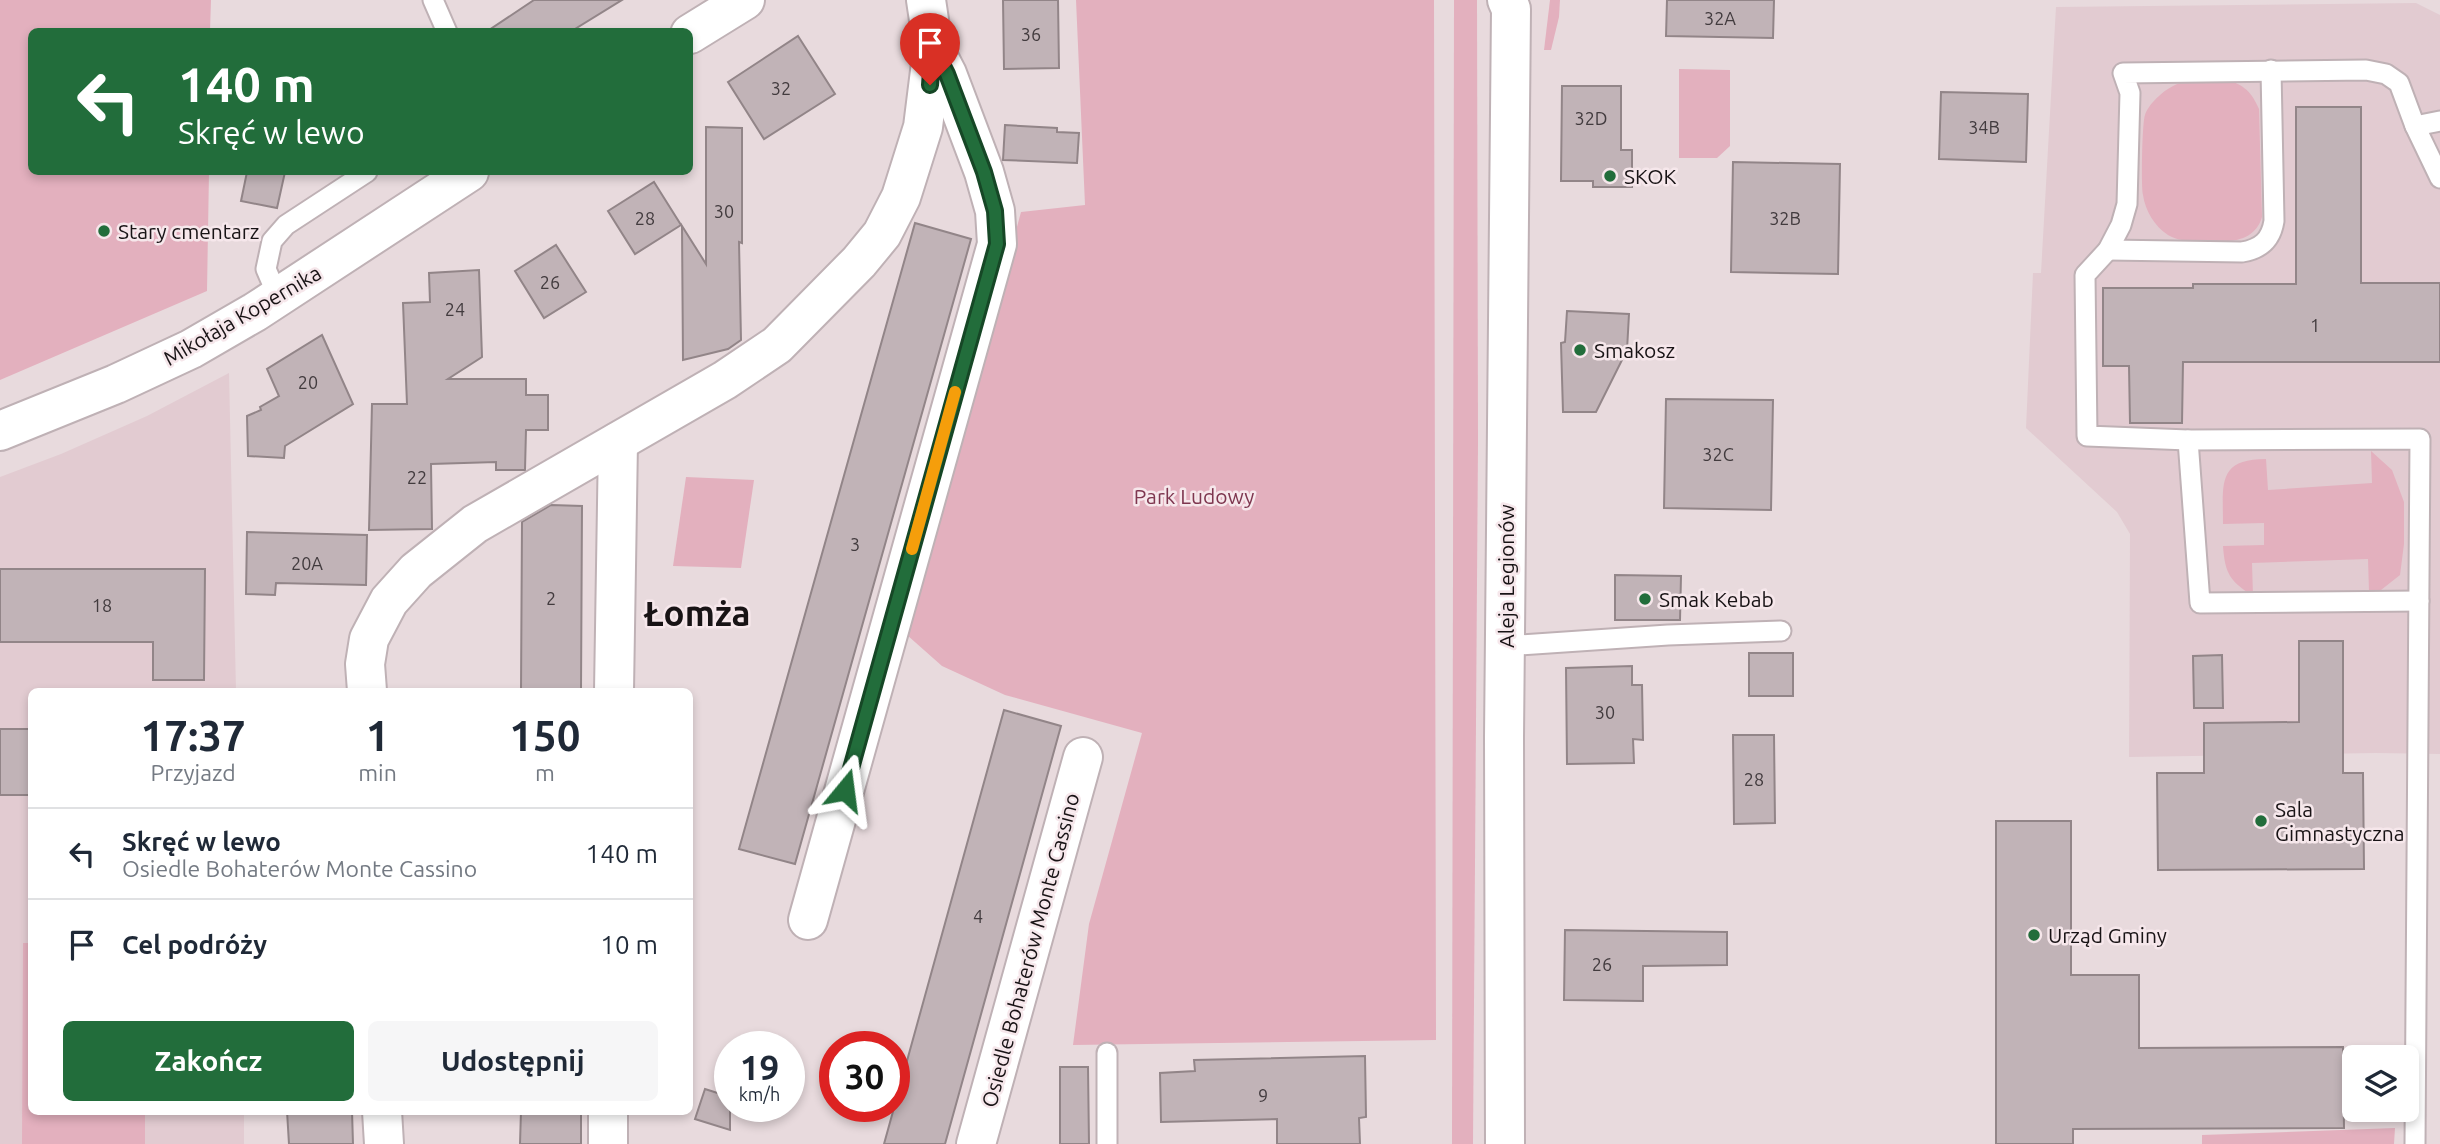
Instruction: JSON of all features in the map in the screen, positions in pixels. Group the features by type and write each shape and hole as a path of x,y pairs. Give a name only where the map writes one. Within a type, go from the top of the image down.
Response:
{"street":[{"path":"693,32 746,0"},
{"path":"367,688 365,663 369,639 389,601 416,571 475,524 725,380 777,345 859,262 882,234 901,197 923,127 933,47 926,0"},
{"name":"Aleja Legionów","path":"1504,1144 1511,3"},
{"path":"808,920 997,244 995,211 984,172 947,74 933,47"},
{"name":"Mikołaja Kopernika","path":"0,431 116,384 191,349 278,297 464,175"},
{"path":"614,688 618,442"},
{"name":"Osiedle Bohaterów Monte Cassino","path":"976,1144 1083,757"},
{"path":"382,1115 384,1144"},
{"path":"608,1115 608,1144"}],"lane":[{"path":"433,0 445,28"},
{"path":"2108,250 2242,252 2257,249 2266,241 2272,232 2274,221 2272,70"},
{"path":"2440,178 2415,126 2399,83 2386,74 2366,70 2123,73 2130,93 2127,204 2121,225 2108,250 2085,275 2087,436 2188,440 2440,438"},
{"path":"2415,126 2440,121"},
{"path":"278,297 266,269 272,241 286,225 361,175"},
{"path":"2415,1144 2419,601 2430,569 2420,439"},
{"path":"2188,440 2200,603 2419,601"},
{"path":"1505,646 1781,631"},
{"path":"1107,1053 1107,1144"}],"shaded area":[{"path":"2416,3 2440,15 2440,754 2129,757 2130,534 2117,512 2026,428 2033,273 2041,273 2056,7"},
{"path":"229,373 236,688 28,688 28,1115 244,1115 244,1144 0,1144 0,477 61,454 147,416"}],"green space":[{"name":"Stary cmentarz","path":"0,0 211,0 210,28 28,28 28,175 209,175 207,291 0,380"},
{"name":"Park Ludowy","path":"1076,0 1434,0 1436,1040 1073,1045 1089,924 1142,733 1005,695 942,666 907,635 1021,212 1085,205"},
{"path":"1454,0 1477,0 1478,442 1473,1144 1452,1144"},
{"path":"1550,0 1560,0 1559,17 1551,50 1544,50"},
{"path":"1679,69 1730,70 1730,146 1717,158 1679,158"},
{"path":"2221,77 2244,88 2259,109 2262,217 2253,232 2238,240 2180,240 2159,227 2151,218 2144,201 2142,168 2145,115 2161,94 2176,85 2192,80"},
{"path":"2371,451 2392,470 2404,502 2404,544 2400,575 2381,590 2369,591 2368,559 2252,563 2253,596 2234,581 2225,564 2223,546 2264,545 2264,523 2223,524 2224,486 2231,469 2250,460 2266,459 2268,490 2372,483"},
{"path":"686,477 754,480 741,568 673,566"},
{"path":"23,943 28,943 28,1115 145,1115 145,1144 22,1144"},
{"path":"2395,1128 2394,1144 2202,1144 2202,1135"}],"building":[{"path":"534,0 622,0 576,28 492,28"},
{"path":"1003,0 1058,0 1059,68 1004,69"},
{"path":"1667,0 1774,0 1773,38 1666,36"},
{"path":"798,36 835,94 764,139 728,82"},
{"path":"1562,86 1621,86 1621,150 1632,150 1632,187 1593,187 1593,181 1561,181"},
{"path":"1941,92 2028,94 2026,162 1939,159"},
{"path":"2296,107 2361,107 2361,283 2440,283 2440,362 2183,362 2182,423 2130,423 2129,366 2103,366 2103,288 2193,288 2193,284 2296,284"},
{"path":"1005,125 1057,128 1057,132 1079,133 1077,163 1003,160"},
{"path":"706,127 742,128 742,243 739,242 741,340 728,349 683,360 682,226 706,264"},
{"path":"1733,162 1840,164 1838,274 1731,272"},
{"path":"246,175 284,175 277,208 241,201"},
{"path":"654,182 681,225 635,254 608,211"},
{"path":"915,223 971,239 795,864 739,849"},
{"path":"556,245 586,292 544,318 515,271"},
{"path":"479,270 482,357 448,379 526,379 526,395 548,395 548,430 526,430 525,470 496,470 496,462 431,464 432,529 369,530 372,404 407,404 403,303 430,302 429,273"},
{"path":"1567,311 1629,314 1627,350 1596,412 1563,412 1561,343 1565,342"},
{"path":"322,335 353,404 285,446 284,458 248,456 247,416 261,410 260,407 279,396 267,369"},
{"path":"1666,399 1773,400 1771,510 1664,508"},
{"path":"551,505 582,506 581,688 521,688 522,522"},
{"path":"247,532 367,535 366,585 276,583 275,595 246,594"},
{"path":"0,569 205,569 204,680 153,680 153,642 0,642"},
{"path":"1615,575 1681,576 1680,620 1615,620"},
{"name":"Sala Gimnastyczna","path":"2299,641 2343,641 2343,773 2363,773 2364,869 2158,870 2157,773 2204,773 2204,723 2299,722"},
{"path":"1749,653 1793,653 1793,696 1749,696"},
{"path":"2222,655 2223,708 2194,708 2193,656"},
{"path":"1632,666 1632,685 1642,685 1643,740 1633,739 1634,763 1567,764 1566,668"},
{"path":"1004,710 1061,726 945,1144 884,1144 890,1122 910,1122 910,1050"},
{"path":"0,729 28,729 28,795 0,795"},
{"path":"1733,735 1774,735 1775,823 1734,824"},
{"name":"Urząd Gminy","path":"1996,821 2071,821 2071,975 2139,975 2139,1048 2342,1047 2344,1128 2073,1129 2073,1144 1996,1144"},
{"path":"1565,930 1727,932 1727,965 1643,966 1643,1001 1564,1000"},
{"path":"1365,1056 1366,1117 1359,1118 1360,1144 1277,1144 1277,1119 1161,1122 1160,1073 1195,1071 1194,1060"},
{"path":"1060,1067 1088,1067 1089,1144 1060,1144"},
{"path":"705,1089 714,1092 714,1122 730,1122 730,1130 695,1119"},
{"path":"287,1115 352,1115 353,1144 289,1144"},
{"path":"521,1115 581,1115 581,1144 520,1144"}],"slow traffic":[{"path":"912,549 955,392"}],"place":[{"name":"SKOK","path":"1610,176"},
{"name":"Stary cmentarz","path":"104,231"},
{"name":"Smakosz","path":"1580,350"},
{"name":"Smak Kebab","path":"1645,599"},
{"name":"Sala Gimnastyczna","path":"2261,821"},
{"name":"Urząd Gminy","path":"2034,935"}],"district":[{"name":"Łomża","path":"697,613"}],"route":[{"path":"845,790 997,244 995,211 984,172 947,74 933,47 930,85"}]}
